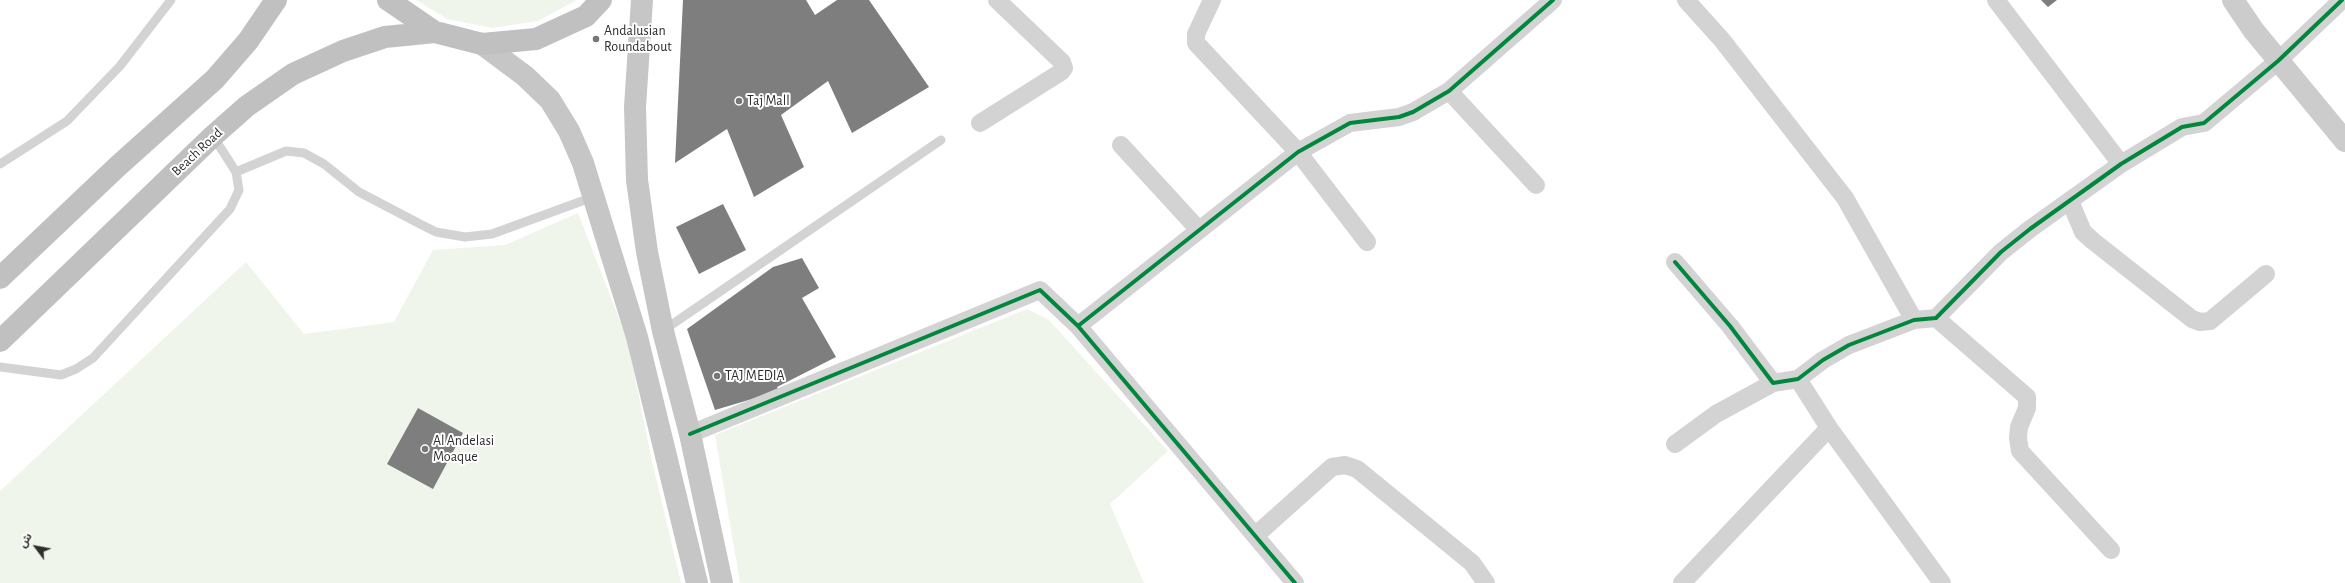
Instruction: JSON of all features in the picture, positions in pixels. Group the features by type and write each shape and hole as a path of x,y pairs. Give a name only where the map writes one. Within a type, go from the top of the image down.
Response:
{"highway":[{"path":"4,268 215,79 248,41 276,0"},
{"path":"388,0 435,32 482,44 536,39 586,16 601,0"},
{"name":"Beach Road","path":"0,341 213,136 247,106 293,74 343,51 385,37 435,32"}],"main road":[{"path":"642,0 635,107 637,180 647,252 663,330 690,434 722,583"},
{"path":"482,44 525,76 550,100 570,131 595,196 637,337 697,583"}],"street":[{"path":"980,123 1061,72 1064,68 1062,62 997,0"},
{"path":"1212,0 1196,34 1196,43 1298,152 1367,242"},
{"path":"1078,326 1298,152 1350,122 1399,117 1413,112 1449,91 1553,0"},
{"path":"1686,0 1722,40 1845,198 1914,320"},
{"path":"1996,0 2121,164"},
{"path":"2233,0 2278,61 2345,141"},
{"path":"1675,444 1716,414 1773,383 1798,379 1823,360 1849,345 1914,320 1936,318 2001,252 2121,164 2182,127 2204,123 2278,61 2342,0"},
{"path":"1449,91 1536,185"},
{"path":"1121,145 1199,230"},
{"path":"2070,201 2083,232 2192,319 2200,322 2210,321 2266,274"},
{"path":"1674,262 1730,326 1773,383"},
{"path":"690,434 1035,290 1044,292 1078,326 1295,583"},
{"path":"1936,318 2027,397 2028,408 2019,427 2018,438 2020,451 2112,550"},
{"path":"1798,379 1829,428 1942,583"},
{"path":"1682,583 1829,428"},
{"path":"1256,535 1332,468 1344,464 1357,469 1472,563 1486,583"}],"lane":[{"path":"0,164 67,121 120,66 171,0"},
{"path":"0,367 61,375 76,369 93,358 230,209 239,190 236,172 213,136"},
{"path":"663,330 941,140"},
{"path":"236,172 286,151 304,153 324,164 359,192 422,226 436,232 465,237 492,234 595,196"}],"shaded area":[{"path":"416,0 577,0 538,21 492,28 447,19"},
{"path":"578,213 627,339 652,461 681,583 0,583 0,491 246,262 304,334 394,322 433,250 505,245"},
{"path":"1027,309 1049,320 1168,451 1110,504 1144,583 740,583 715,435"}],"building":[{"name":"Taj Mall","path":"683,0 806,0 815,15 837,0 869,0 929,87 852,133 828,81 781,115 804,167 754,197 727,129 675,163"},
{"path":"2041,0 2057,0 2048,7"},
{"path":"723,204 746,250 699,274 676,227"},
{"path":"802,258 819,288 802,298 836,357 777,387 779,391 715,410 687,329 773,267"},
{"name":"Al Andelasi Moaque","path":"418,408 463,433 433,489 387,464"}],"cycle path":[{"path":"1078,326 1298,152 1350,123 1399,117 1413,112 1449,91 1553,0"},
{"path":"1675,262 1730,326 1773,383 1798,379 1823,360 1849,345 1914,320 1936,318 2001,252 2030,229 2121,164 2182,127 2204,123 2278,61 2342,0"},
{"path":"690,434 1040,290 1078,326 1295,583"}],"place":[{"name":"Andalusian Roundabout","path":"596,39"},
{"name":"Taj Mall","path":"739,101"},
{"name":"TAJ MEDIA","path":"717,376"},
{"name":"Al Andelasi Moaque","path":"425,449"}]}
